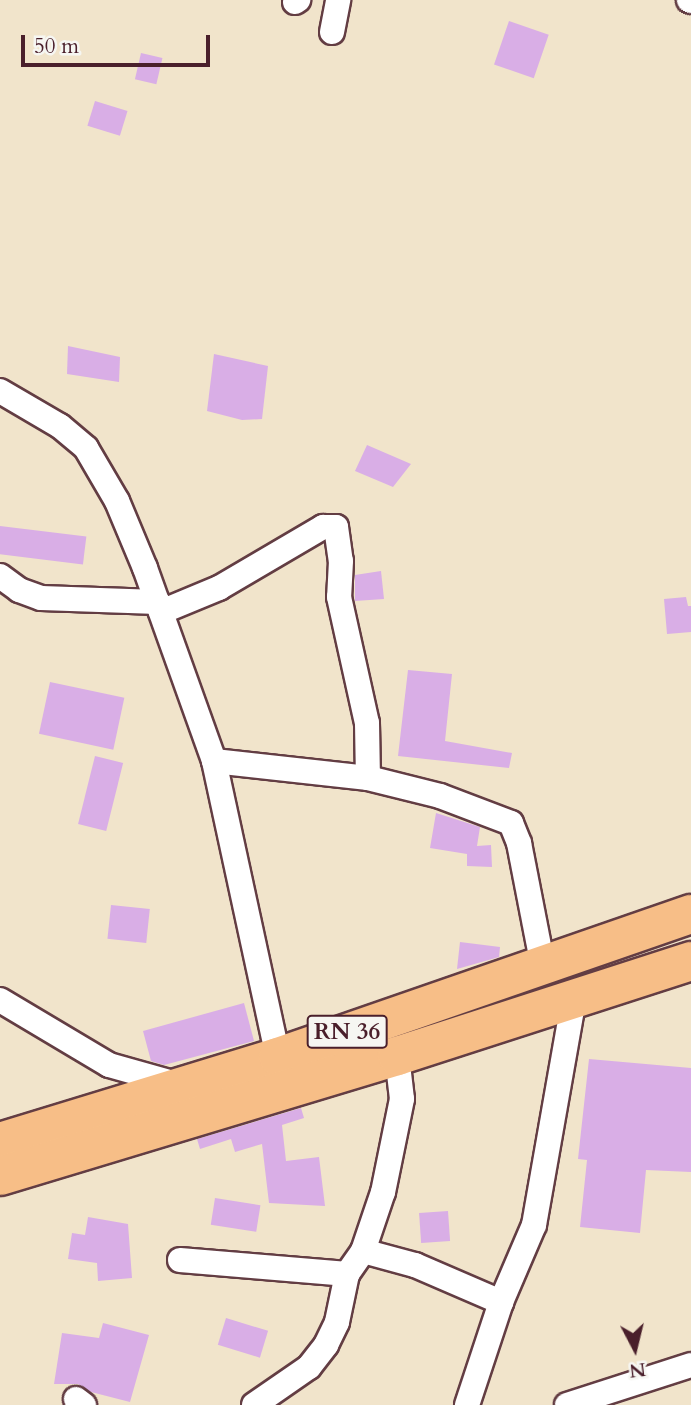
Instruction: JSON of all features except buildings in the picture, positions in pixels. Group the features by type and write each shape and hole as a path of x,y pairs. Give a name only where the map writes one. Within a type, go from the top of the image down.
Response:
{"main road":[{"name":"RN 36","path":"0,1142 278,1057 542,966 583,949 691,914"},
{"name":"RN 36","path":"0,1176 397,1056 691,961"}],"street":[{"path":"332,32 338,0"},
{"path":"0,391 60,426 86,448 117,501 159,607 214,761 278,1057"},
{"path":"0,576 19,590 41,598 159,607 231,582 323,527 336,527 341,561 339,597 368,723 368,778"},
{"path":"214,761 368,778 440,796 511,823 519,843 542,966"},
{"path":"467,1405 501,1302 534,1225 574,999"},
{"path":"0,1000 109,1065 184,1086"},
{"path":"254,1405 309,1367 326,1345 337,1322 347,1274 363,1251 383,1192 402,1099 397,1056"},
{"path":"363,1251 415,1265 501,1302"},
{"path":"180,1260 347,1274"},
{"path":"568,1405 691,1366"}]}
